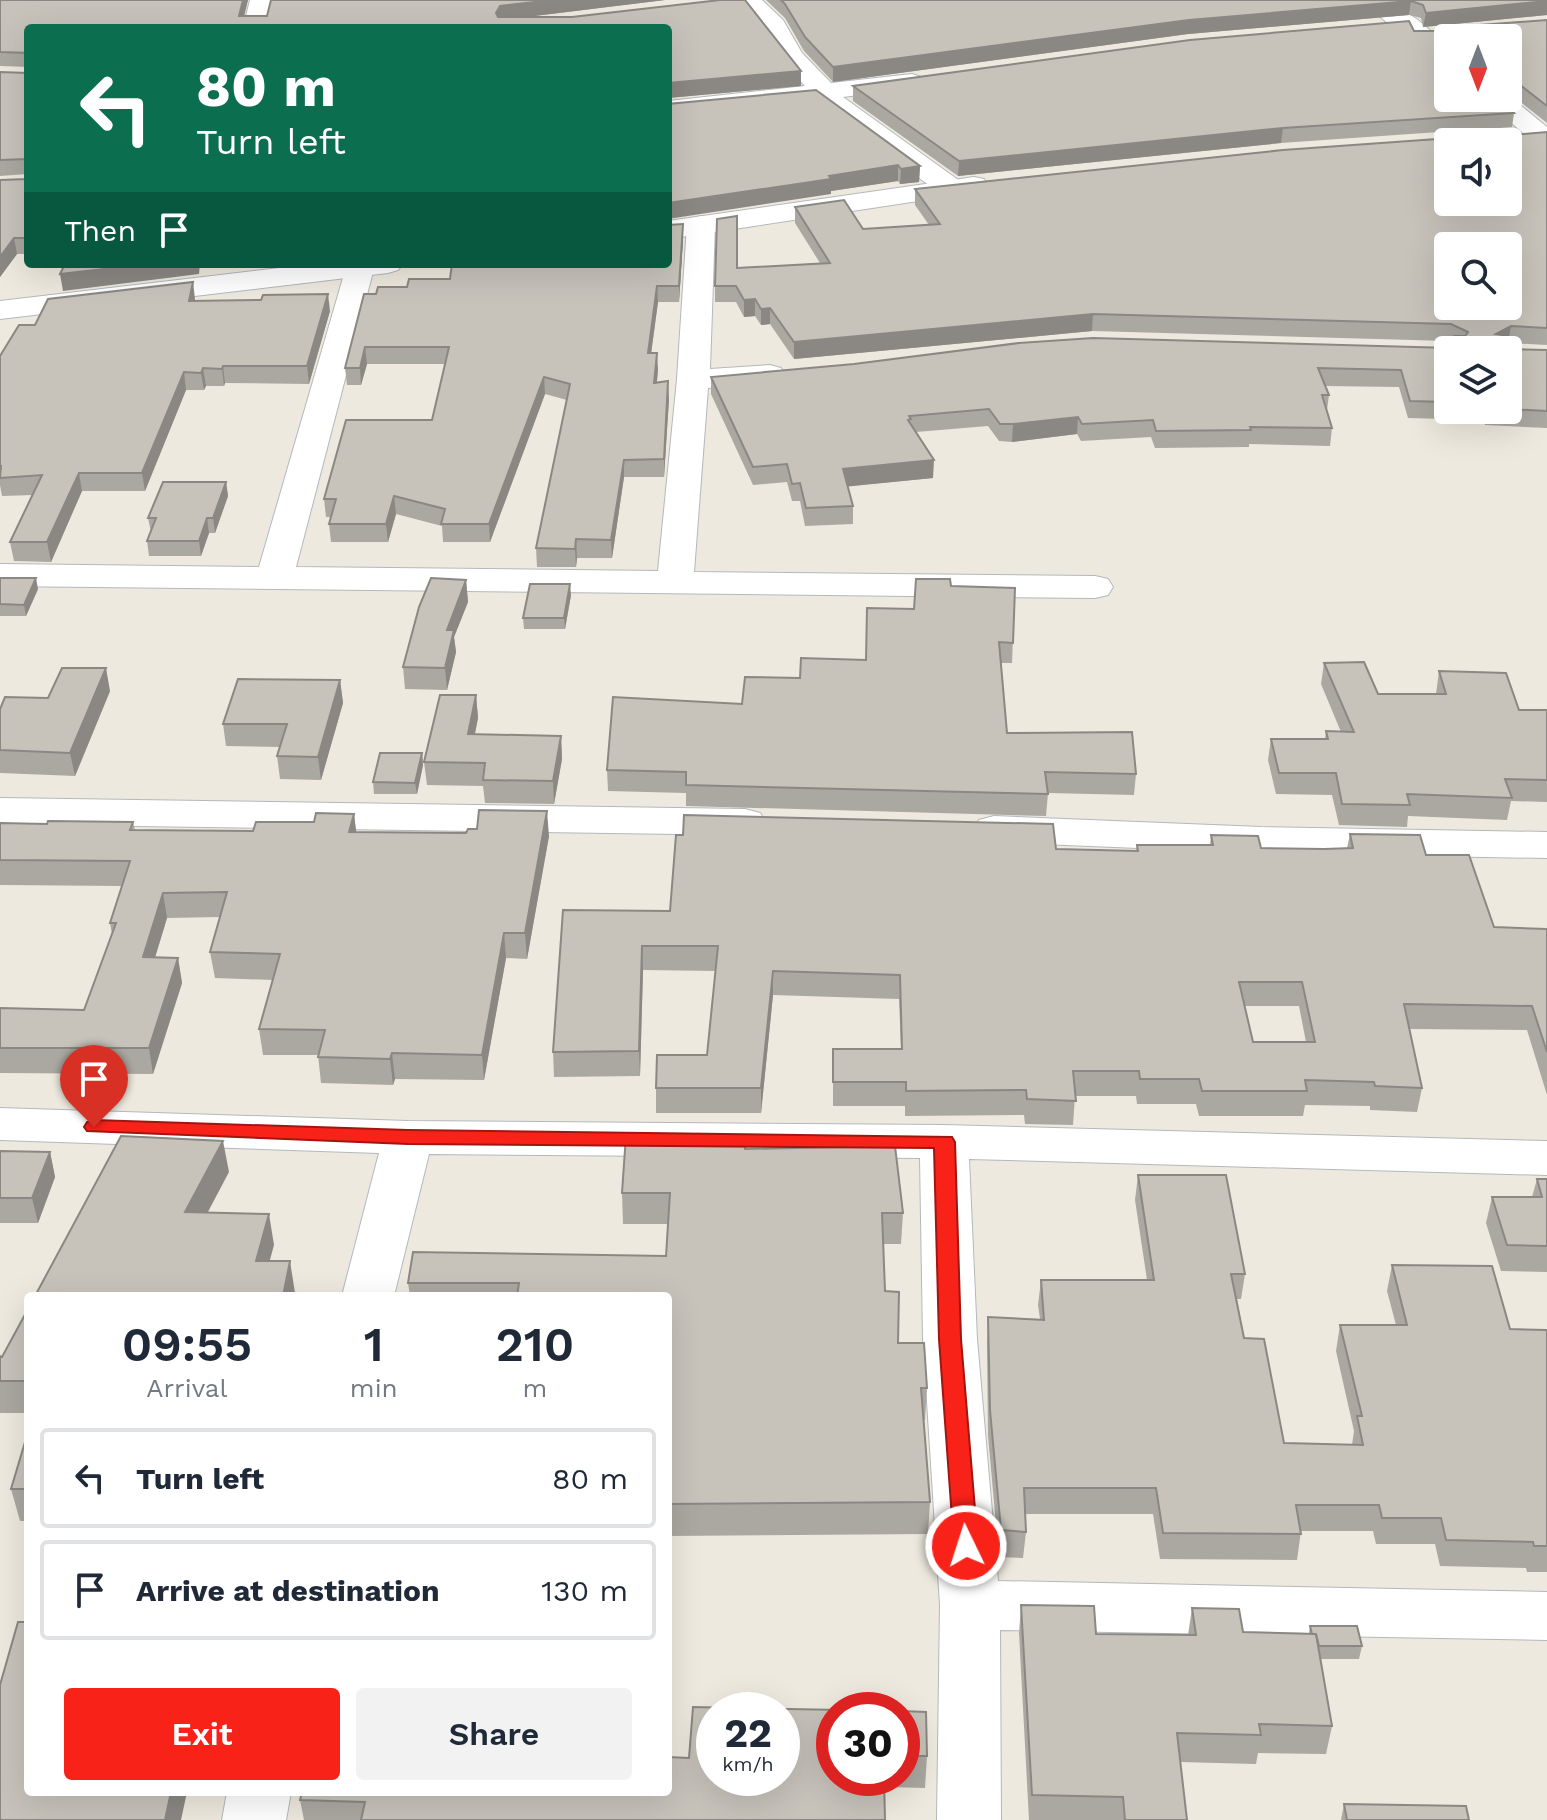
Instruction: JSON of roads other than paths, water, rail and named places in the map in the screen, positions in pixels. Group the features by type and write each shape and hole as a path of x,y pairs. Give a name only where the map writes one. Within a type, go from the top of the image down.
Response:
{"street":[{"path":"256,24 262,0"},
{"path":"1371,0 1434,47"},
{"path":"745,1 774,25 792,57 821,88 822,94 951,188"},
{"path":"1366,29 1434,32"},
{"path":"672,109 933,79"},
{"path":"1514,112 1545,136"},
{"path":"1522,137 1545,136"},
{"path":"672,229 835,203 998,183"},
{"path":"675,581 693,379 701,225"},
{"path":"0,310 357,268"},
{"path":"274,580 373,268"},
{"path":"693,379 796,373"},
{"path":"0,575 1095,587"},
{"path":"0,811 779,823"},
{"path":"963,828 1261,840 1547,845"},
{"path":"0,1124 408,1137 944,1142 1547,1158"},
{"path":"369,1292 408,1137"},
{"path":"944,1142 950,1339 970,1605 969,1820"},
{"path":"970,1605 1547,1616"},
{"path":"254,1820 258,1796"}]}
